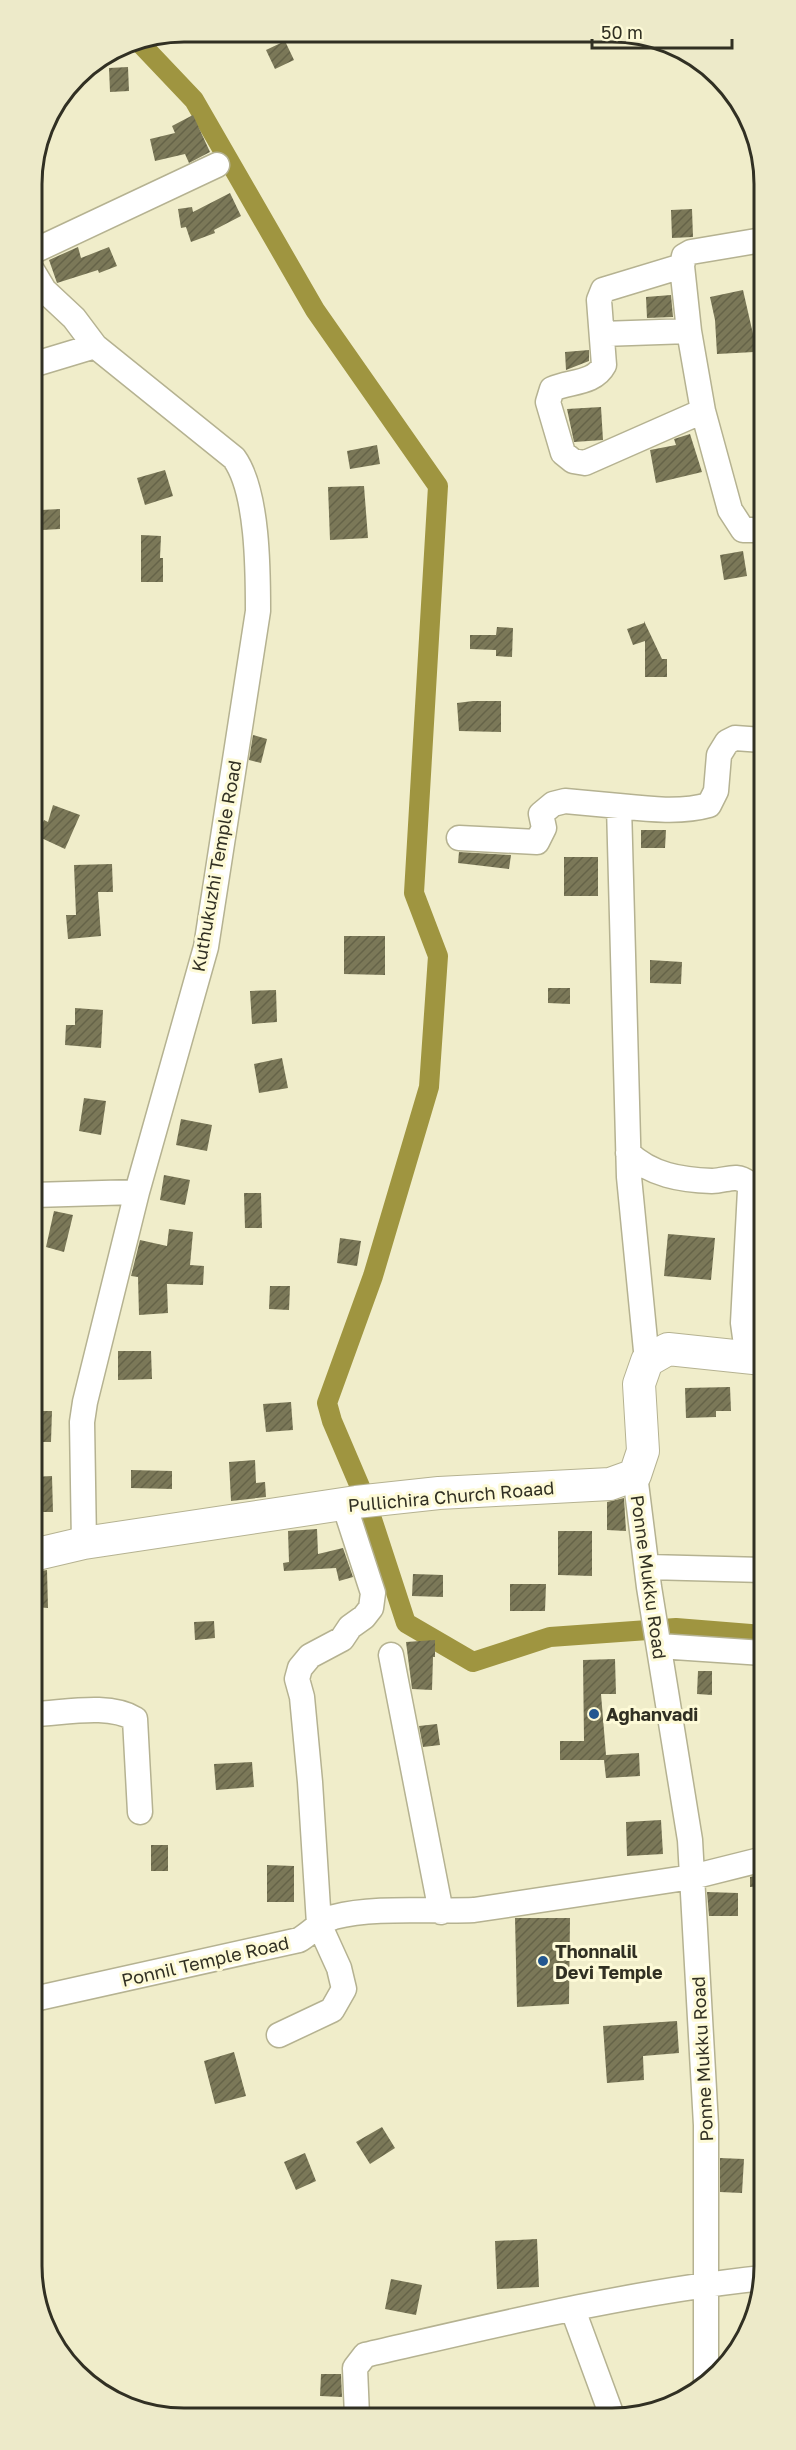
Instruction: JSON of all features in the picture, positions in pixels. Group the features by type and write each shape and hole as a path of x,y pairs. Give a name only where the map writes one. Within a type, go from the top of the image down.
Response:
{"main road":[{"path":"635,1475 643,1451 639,1384 647,1361 668,1349 754,1358"},
{"name":"Pullichira Church Roaad","path":"42,1553 84,1543 344,1504 439,1493 610,1484 635,1475"}],"street":[{"path":"42,247 218,165"},
{"path":"754,241 691,252 684,256 682,266 689,331 703,411 730,510 743,530 754,530"},
{"path":"682,266 603,290 599,300 604,365 600,373 591,378 552,389 548,402 563,453 573,461 585,463 703,411"},
{"name":"Kuthukuzhi Temple Road","path":"42,287 85,330 95,345 234,458 246,482 258,557 258,611 206,947 137,1192 85,1402 82,1422 84,1543"},
{"path":"602,334 689,331"},
{"path":"42,362 95,345"},
{"path":"459,838 537,842 544,828 541,814 553,804 565,801 664,809 698,808 709,805 716,791 719,755 727,742 735,738 754,739"},
{"path":"619,806 628,1153 647,1361"},
{"path":"628,1153 640,1164 671,1176 714,1181 737,1177 748,1183 750,1190 743,1323 746,1346 754,1358"},
{"path":"42,1195 137,1192"},
{"name":"Ponne Mukku Road","path":"635,1475 690,1840 706,2125 706,2372"},
{"path":"279,2035 333,2010 344,1989 339,1968 319,1924 310,1782 302,1697 297,1679 300,1668 310,1656 342,1639 350,1627 364,1617 371,1608 373,1593 344,1504"},
{"path":"648,1567 754,1569"},
{"path":"659,1646 754,1652"},
{"path":"391,1655 441,1912"},
{"path":"42,1714 108,1710 126,1713 135,1719 140,1812"},
{"name":"Ponnil Temple Road","path":"42,1997 299,1940 311,1933 319,1924 333,1917 394,1910 441,1912 474,1910 692,1877 754,1862"},
{"path":"357,2408 355,2368 365,2355 705,2284 753,2279"},
{"path":"573,2310 609,2408"}],"building":[{"path":"285,42 294,60 275,69 266,50"},
{"path":"128,67 129,91 110,92 109,68"},
{"path":"193,115 210,152 189,163 185,154 155,161 150,139 175,133 172,126"},
{"path":"230,193 241,216 214,230 215,233 191,242 186,227 181,228 178,209 192,207 193,212"},
{"path":"692,209 693,237 672,238 671,210"},
{"path":"78,247 81,258 109,247 117,266 99,273 98,270 57,283 49,260"},
{"path":"743,290 753,334 754,352 717,354 715,320 710,297"},
{"path":"671,295 673,317 647,318 646,297"},
{"path":"589,350 589,361 566,370 565,352"},
{"path":"601,407 603,440 574,442 567,409"},
{"path":"690,434 702,472 656,483 650,450 676,445 674,439"},
{"path":"377,445 380,464 350,469 347,451"},
{"path":"165,470 173,496 145,505 137,478"},
{"path":"364,486 368,538 330,540 328,487"},
{"path":"60,509 60,529 42,530 42,510"},
{"path":"141,535 161,536 160,558 163,558 163,582 141,582"},
{"path":"743,551 747,576 724,580 720,555"},
{"path":"644,621 662,659 667,659 667,677 645,677 645,641 633,645 627,629 644,623"},
{"path":"497,627 513,628 512,657 496,656 496,650 470,649 470,635 496,635"},
{"path":"501,701 501,732 459,731 457,703"},
{"path":"253,735 267,739 261,763 249,760"},
{"path":"53,805 80,815 65,849 42,838 42,825 44,820 48,822"},
{"path":"641,830 666,830 665,848 641,848"},
{"path":"459,852 511,855 509,869 458,863"},
{"path":"564,857 598,857 598,896 564,896"},
{"path":"112,864 113,892 98,892 101,936 68,939 66,915 76,915 74,865"},
{"path":"344,936 385,936 385,975 344,974"},
{"path":"650,960 682,962 681,984 650,983"},
{"path":"548,988 570,988 570,1004 548,1003"},
{"path":"276,990 277,1022 252,1024 250,991"},
{"path":"75,1008 103,1010 101,1048 65,1045 66,1025 75,1025"},
{"path":"282,1058 288,1088 259,1093 254,1064"},
{"path":"84,1098 106,1101 101,1135 79,1131"},
{"path":"181,1119 212,1125 207,1151 176,1145"},
{"path":"164,1175 190,1180 185,1205 160,1200"},
{"path":"244,1193 261,1193 262,1228 245,1228"},
{"path":"54,1211 73,1215 64,1252 46,1247"},
{"path":"169,1229 193,1232 190,1265 204,1266 203,1285 167,1284 168,1313 139,1315 138,1277 131,1276 140,1240 167,1246"},
{"path":"668,1234 715,1238 711,1280 664,1276"},
{"path":"340,1238 361,1241 357,1266 337,1263"},
{"path":"270,1286 290,1286 289,1310 269,1309"},
{"path":"118,1351 151,1351 152,1379 118,1380"},
{"path":"730,1387 731,1411 716,1411 716,1417 686,1418 685,1388"},
{"path":"291,1402 293,1430 266,1432 263,1404"},
{"path":"42,1411 52,1411 51,1442 42,1442"},
{"path":"255,1460 256,1483 265,1482 266,1497 231,1501 229,1462"},
{"path":"131,1470 172,1471 172,1489 131,1488"},
{"path":"52,1476 53,1512 42,1512 42,1477"},
{"path":"624,1498 626,1531 607,1530 607,1502"},
{"path":"317,1529 318,1554 343,1548 353,1577 339,1581 336,1568 284,1571 283,1563 289,1562 288,1531"},
{"path":"558,1531 592,1531 592,1576 558,1575"},
{"path":"47,1570 48,1608 42,1608 42,1571"},
{"path":"413,1574 443,1575 443,1597 412,1596"},
{"path":"510,1584 546,1584 545,1611 510,1611"},
{"path":"214,1621 215,1638 195,1640 194,1622"},
{"path":"435,1640 432,1690 412,1689 406,1642"},
{"path":"615,1659 616,1694 601,1694 606,1755 639,1753 640,1776 606,1778 604,1760 560,1760 560,1741 584,1741 583,1660"},
{"path":"698,1671 712,1671 712,1695 697,1694"},
{"path":"437,1724 440,1745 423,1747 419,1726"},
{"path":"252,1762 254,1787 216,1790 214,1764"},
{"path":"661,1820 663,1854 627,1856 626,1822"},
{"path":"151,1845 168,1845 168,1871 151,1871"},
{"path":"267,1865 294,1866 294,1902 267,1902"},
{"path":"754,1876 754,1887 750,1887 750,1877"},
{"path":"707,1892 738,1893 738,1916 709,1916"},
{"name":"Thonnalil Devi Temple","path":"515,1918 570,1918 569,2004 517,2007"},
{"path":"677,2021 679,2053 643,2056 644,2080 607,2083 603,2026"},
{"path":"234,2052 246,2096 215,2104 204,2061"},
{"path":"382,2127 395,2148 370,2164 356,2142"},
{"path":"305,2153 316,2181 296,2190 284,2162"},
{"path":"720,2158 744,2159 742,2193 720,2192"},
{"path":"537,2239 539,2287 497,2289 495,2241"},
{"path":"391,2279 422,2285 416,2315 385,2309"},
{"path":"321,2374 341,2374 342,2397 320,2396"}],"waterway":[{"path":"145,48 194,100 315,310 438,486 414,893 438,956 429,1087 373,1276 327,1403 332,1421 361,1489"},
{"path":"370,1513 406,1623 473,1662 550,1637 676,1628 754,1634"}],"place":[{"name":"Aghanvadi","path":"594,1714"},
{"name":"Thonnalil Devi Temple","path":"543,1961"}]}
